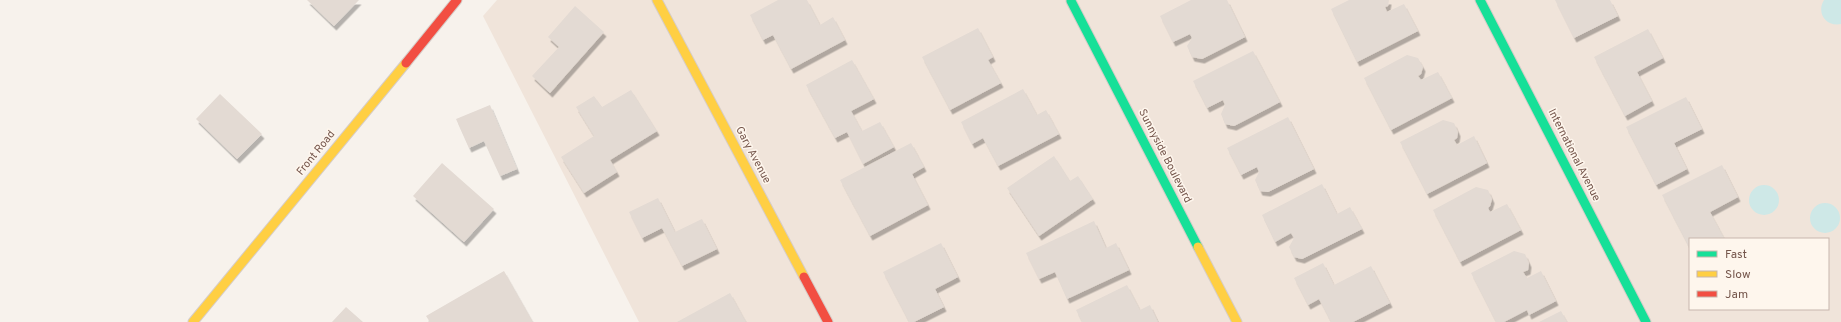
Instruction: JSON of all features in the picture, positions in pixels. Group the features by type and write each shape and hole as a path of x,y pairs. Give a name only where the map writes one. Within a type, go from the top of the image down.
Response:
{"street":[{"name":"Front Road","path":"193,322 457,0"},
{"name":"Gary Avenue","path":"658,0 828,322"},
{"name":"International Avenue","path":"1480,0 1646,322"},
{"name":"Sunnyside Boulevard","path":"1071,1 1237,322"}],"shaded area":[{"path":"497,0 1841,0 1841,322 639,322 483,16"}],"water":[{"path":"1824,0 1841,0 1841,24 1831,23 1824,18 1821,10"},
{"path":"1764,185 1775,189 1779,200 1775,211 1764,215 1753,211 1749,200 1753,189"},
{"path":"1825,203 1836,207 1840,218 1836,229 1825,233 1814,229 1810,218 1814,207"}],"building":[{"path":"307,0 359,0 334,26"},
{"path":"778,0 807,0 820,25 833,17 845,40 791,69 773,35 763,40 750,15"},
{"path":"1191,0 1227,0 1245,37 1202,59 1192,57 1187,46 1192,38 1190,34 1173,42 1160,16"},
{"path":"1349,0 1389,0 1388,6 1385,7 1387,12 1404,4 1418,31 1357,62 1331,9"},
{"path":"1555,0 1610,0 1618,16 1574,38"},
{"path":"575,6 604,32 550,93 532,76 559,47 548,37"},
{"path":"978,28 993,57 988,60 1001,83 950,110 922,57"},
{"path":"1648,29 1663,58 1637,72 1652,101 1625,116 1594,57"},
{"path":"1253,51 1280,102 1234,126 1225,124 1221,114 1225,105 1223,100 1207,108 1193,81"},
{"path":"1407,55 1418,58 1423,67 1421,74 1418,76 1421,80 1438,72 1452,98 1391,130 1364,78"},
{"path":"852,60 874,99 851,111 862,131 880,122 894,147 863,164 847,132 835,138 806,85"},
{"path":"1023,89 1037,115 1046,110 1059,134 998,166 983,138 972,144 961,122"},
{"path":"631,90 657,131 610,160 617,172 584,193 561,157 594,136 576,107 594,96 602,107"},
{"path":"220,94 262,134 237,159 196,119"},
{"path":"1686,97 1702,129 1674,143 1687,169 1656,185 1626,127"},
{"path":"490,105 517,169 500,176 484,141 469,148 456,119"},
{"path":"1288,117 1314,169 1268,192 1260,191 1255,180 1259,172 1257,167 1241,175 1227,148"},
{"path":"1443,120 1454,123 1458,132 1457,138 1454,140 1457,145 1474,136 1487,163 1427,194 1400,142"},
{"path":"911,143 924,167 912,174 928,205 870,236 840,180"},
{"path":"1054,156 1070,181 1078,176 1093,199 1039,236 1007,188"},
{"path":"442,163 494,209 464,242 413,196"},
{"path":"1722,165 1738,197 1710,212 1724,238 1689,238 1689,247 1662,195"},
{"path":"1322,184 1337,214 1350,207 1362,229 1302,259 1294,257 1289,247 1294,238 1291,233 1275,242 1262,215"},
{"path":"1476,187 1488,190 1492,199 1488,208 1490,212 1507,204 1521,230 1460,262 1433,210"},
{"path":"658,198 675,232 702,219 717,249 682,266 662,228 642,238 629,212"},
{"path":"1094,221 1106,248 1116,243 1129,270 1067,299 1055,272 1039,279 1026,253"},
{"path":"941,243 958,277 935,289 944,307 914,322 909,322 883,272"},
{"path":"1514,251 1525,254 1529,263 1528,270 1523,272 1527,278 1541,271 1556,301 1529,315 1527,310 1504,322 1496,322 1471,273"},
{"path":"1323,263 1334,285 1371,266 1390,303 1353,322 1331,322 1319,299 1308,305 1294,278"},
{"path":"504,271 533,322 430,322 426,316"},
{"path":"1127,285 1140,310 1150,305 1158,322 1082,322 1076,310"},
{"path":"730,293 746,322 677,322"},
{"path":"346,307 363,322 332,322"},
{"path":"1561,311 1567,322 1539,322"}],"traffic: fast":[{"path":"1480,0 1646,322"},
{"path":"1071,1 1198,247"}],"traffic: slow":[{"path":"657,0 804,277"},
{"path":"193,322 406,63"},
{"path":"1198,247 1237,322"}],"traffic: jam":[{"path":"406,63 457,0"},
{"path":"804,277 828,322"}]}
